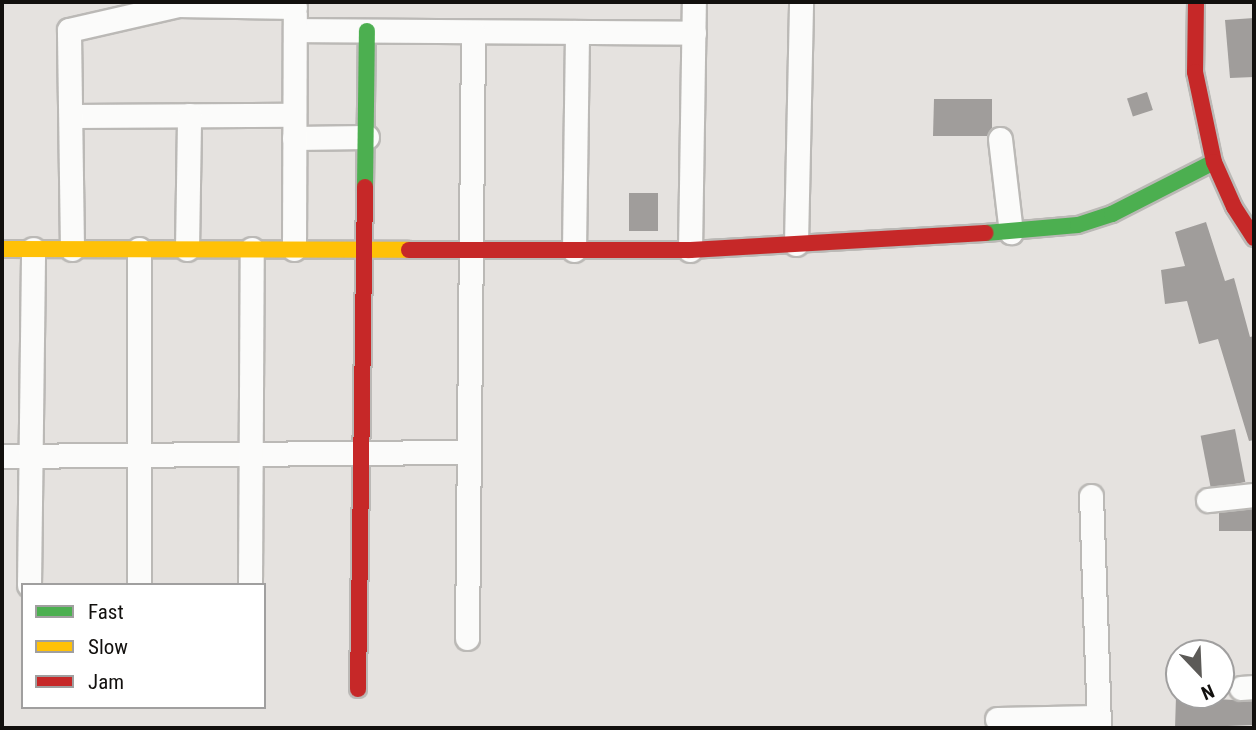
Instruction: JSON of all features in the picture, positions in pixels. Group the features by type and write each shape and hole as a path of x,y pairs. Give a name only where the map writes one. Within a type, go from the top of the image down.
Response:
{"street":[{"path":"690,250 694,2"},
{"path":"796,244 801,2"},
{"path":"1196,2 1195,72 1214,162 1234,207 1254,238"},
{"path":"72,249 69,30 178,5 295,4 294,249"},
{"path":"295,30 694,33"},
{"path":"358,688 367,31"},
{"path":"467,638 473,32"},
{"path":"574,250 577,32"},
{"path":"187,249 189,115"},
{"path":"71,116 294,115"},
{"path":"294,138 367,137"},
{"path":"1000,139 1011,232"},
{"path":"2,249 366,247 690,250 1011,232 1078,225 1112,214 1214,162"},
{"path":"29,583 33,249"},
{"path":"139,249 139,583"},
{"path":"250,583 252,249"},
{"path":"2,456 468,452"},
{"path":"1208,500 1254,495"},
{"path":"997,719 1098,723 1091,496"}],"building":[{"path":"1254,18 1254,77 1230,78 1225,20"},
{"path":"1147,92 1153,110 1133,117 1127,98"},
{"path":"934,99 992,99 992,128 987,136 933,136"},
{"path":"629,193 658,193 658,231 629,231"},
{"path":"1206,222 1225,281 1234,278 1250,337 1254,336 1254,440 1249,441 1218,339 1199,344 1187,301 1165,304 1161,270 1185,266 1175,232"},
{"path":"1235,429 1245,482 1211,489 1201,436"},
{"path":"1219,509 1254,509 1254,531 1219,531"},
{"path":"1235,700 1254,701 1254,725 1175,728 1176,709 1235,709"}],"traffic: fast":[{"path":"365,187 367,31"},
{"path":"986,233 1078,225 1112,214 1214,162"}],"traffic: slow":[{"path":"2,249 409,250"}],"traffic: jam":[{"path":"1196,2 1195,72 1214,162 1234,207 1254,238"},
{"path":"358,689 365,187"},
{"path":"409,250 690,250 986,233"}]}
